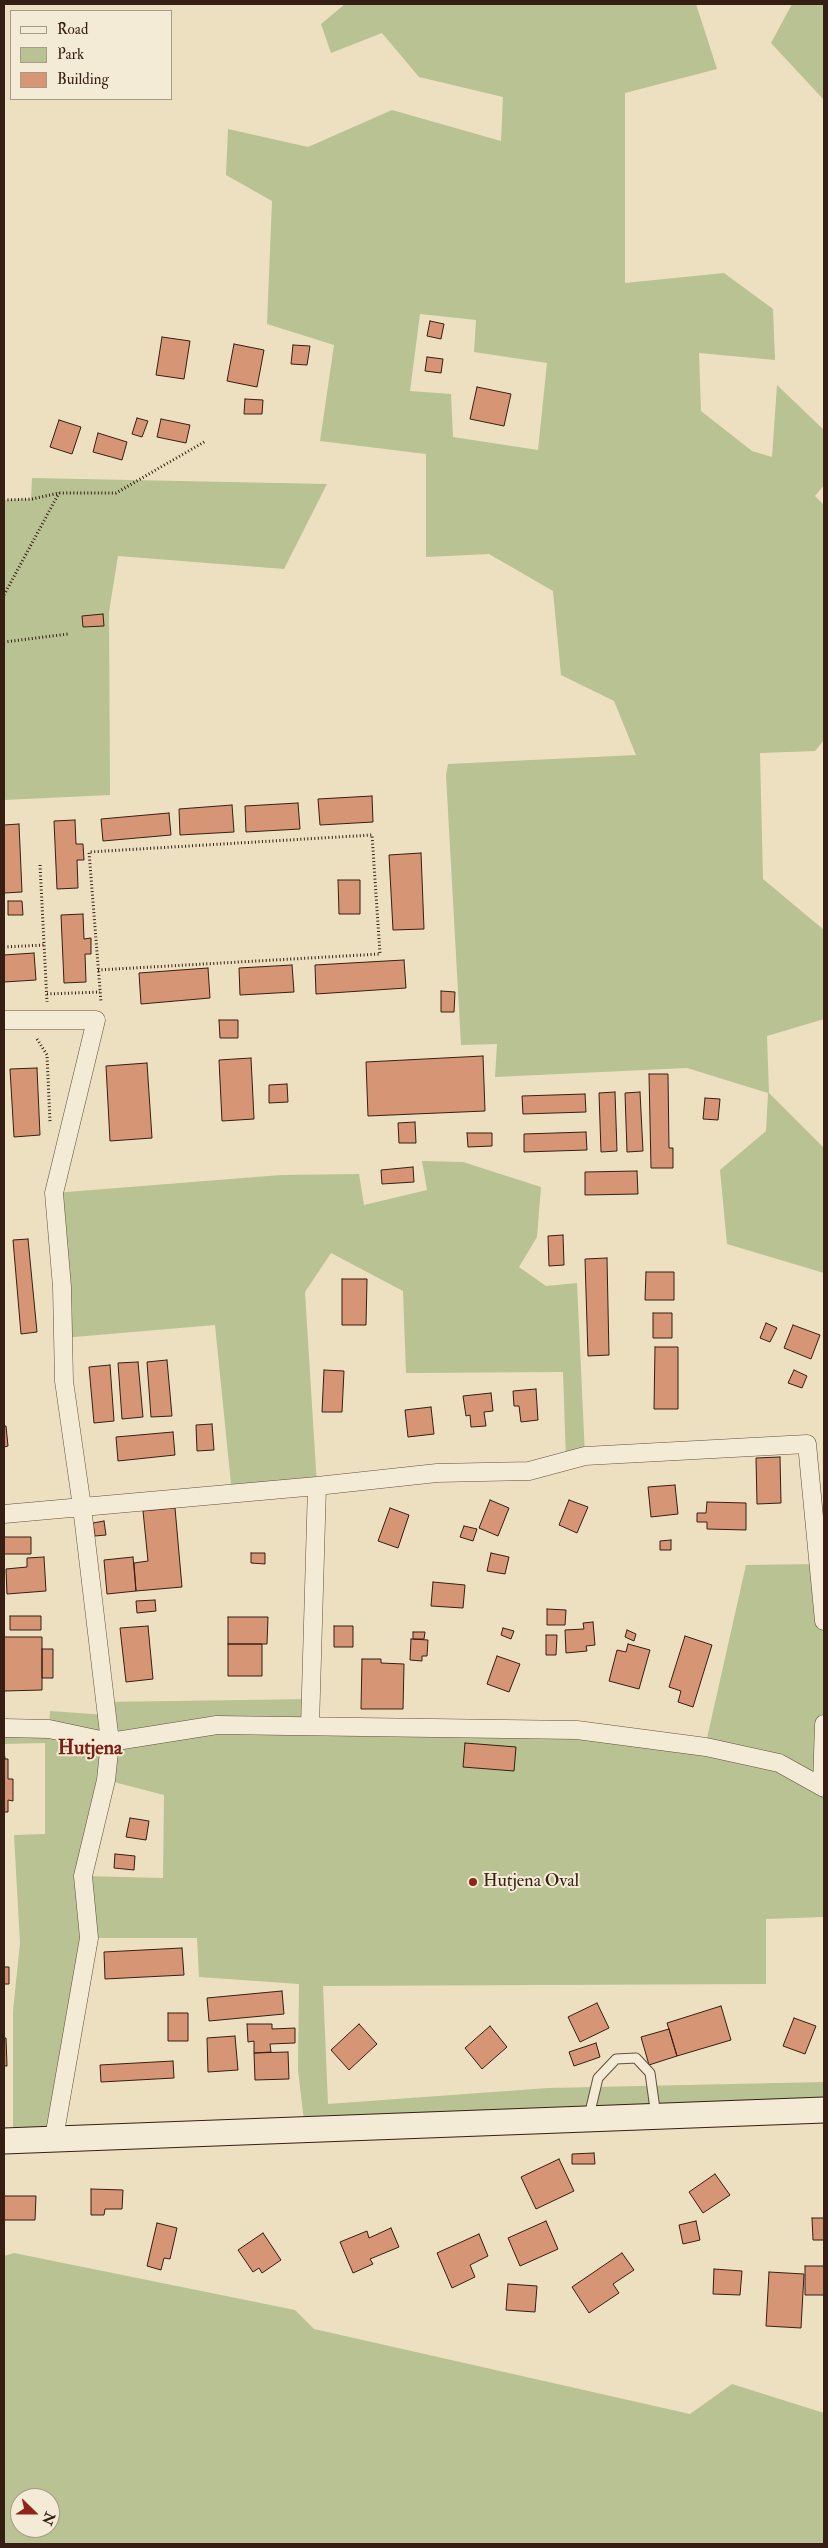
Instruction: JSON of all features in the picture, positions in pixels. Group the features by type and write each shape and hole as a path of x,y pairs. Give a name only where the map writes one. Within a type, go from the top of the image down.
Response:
{"main road":[{"path":"4,2141 824,2110"}],"street":[{"path":"9,1020 96,1020 54,1193 62,1287 64,1381 82,1507 110,1742 106,1780 82,1876 89,1938 54,2138"},
{"path":"4,1514 317,1486 437,1473 529,1471 585,1456 807,1444 824,1621"},
{"path":"310,1726 317,1486"},
{"path":"4,1728 49,1729 110,1742 217,1725 577,1730 706,1747 779,1763 823,1787 824,1724"}],"lane":[{"path":"589,2118 598,2078 616,2059 636,2058 650,2073 656,2116"}],"path":[{"path":"4,500 32,499 59,493 116,493 206,441"},
{"path":"4,595 59,493"},
{"path":"4,642 68,634"},
{"path":"96,1020 101,1004 98,970 88,852 372,835 380,954 98,970"},
{"path":"40,865 48,1020"},
{"path":"4,947 44,946"},
{"path":"46,994 100,992"},
{"path":"9,1020 34,1033 47,1055 50,1124"}],"green space":[{"path":"345,4 696,4 717,69 625,93 625,283 724,273 773,309 775,360 699,353 701,411 752,451 772,457 777,385 824,430 824,485 815,496 824,505 824,740 815,751 760,753 763,879 824,930 824,1019 767,1036 769,1093 824,1148 824,1273 727,1244 720,1170 766,1131 768,1093 687,1068 495,1077 497,1044 461,1045 446,775 448,764 636,755 614,701 561,675 553,591 489,554 426,557 426,454 320,441 334,345 267,324 272,201 226,175 228,129 308,147 392,110 501,141 503,97 419,77 382,33 331,53 321,24","holes":["420,314 476,320 474,352 547,363 538,450 453,437 451,394 410,391"]},
{"path":"792,4 824,4 824,100 771,43"},
{"path":"32,478 327,484 284,569 118,556 109,612 110,795 4,800 4,500 31,499"},
{"path":"422,1161 463,1162 541,1187 537,1237 519,1267 546,1286 577,1283 585,1456 566,1461 563,1372 406,1373 403,1291 331,1253 305,1292 317,1486 232,1494 215,1325 62,1338 54,1193 281,1175 359,1174 364,1205 427,1190"},
{"path":"819,1564 824,1621 824,1917 766,1919 766,1984 323,1986 328,2104 548,2088 824,2082 824,2110 305,2129 298,2070 299,1984 199,1977 197,1938 89,1938 54,2138 13,2141 13,2011 20,1943 14,1835 45,1834 45,1743 4,1744 4,1728 49,1729 50,1711 106,1715 104,1702 311,1699 310,1726 577,1730 705,1747 746,1565","holes":["106,1780 164,1795 163,1878 83,1876"]},
{"path":"14,2253 295,2310 314,2329 690,2414 732,2384 824,2413 824,2544 4,2544 4,2256"}],"building":[{"path":"430,321 444,324 441,339 427,336"},
{"path":"162,337 190,341 184,379 156,375"},
{"path":"234,344 264,350 257,387 227,381"},
{"path":"293,345 310,346 307,365 291,364"},
{"path":"427,357 443,359 441,373 425,371"},
{"path":"477,387 511,394 504,426 470,419"},
{"path":"245,399 263,400 262,414 244,414"},
{"path":"137,418 148,421 142,437 132,434"},
{"path":"161,419 190,425 186,443 157,437"},
{"path":"59,420 81,427 72,454 50,447"},
{"path":"98,433 127,442 122,460 93,452"},
{"path":"103,614 104,626 83,627 82,616"},
{"path":"372,796 373,822 320,825 318,799"},
{"path":"298,803 300,829 246,832 245,806"},
{"path":"232,805 234,832 180,835 179,809"},
{"path":"169,813 171,835 103,841 101,819"},
{"path":"75,820 76,844 83,844 84,860 77,860 78,888 57,889 54,821"},
{"path":"19,824 22,892 4,893 4,825"},
{"path":"421,853 424,929 393,930 389,855"},
{"path":"338,880 360,880 360,914 339,914"},
{"path":"8,901 22,901 23,915 8,915"},
{"path":"83,914 84,939 91,938 91,954 85,954 86,982 64,983 61,915"},
{"path":"34,953 36,980 4,982 4,955"},
{"path":"404,960 406,988 316,994 315,965"},
{"path":"292,965 294,992 240,995 239,968"},
{"path":"208,968 210,998 141,1004 139,973"},
{"path":"441,991 455,992 454,1012 441,1012"},
{"path":"219,1020 238,1020 238,1038 220,1038"},
{"path":"483,1056 485,1111 368,1116 366,1062"},
{"path":"251,1058 254,1119 222,1121 219,1060"},
{"path":"147,1063 152,1138 110,1141 106,1066"},
{"path":"37,1068 40,1135 14,1137 10,1069"},
{"path":"649,1074 668,1074 669,1148 673,1148 673,1168 651,1168"},
{"path":"287,1084 288,1102 269,1103 269,1085"},
{"path":"615,1092 617,1151 601,1152 599,1093"},
{"path":"640,1092 643,1151 627,1152 625,1093"},
{"path":"585,1094 586,1112 523,1114 522,1096"},
{"path":"705,1098 720,1099 718,1120 703,1119"},
{"path":"415,1122 416,1143 399,1143 398,1123"},
{"path":"586,1132 587,1150 524,1152 524,1134"},
{"path":"467,1133 492,1133 492,1146 468,1147"},
{"path":"413,1167 414,1182 382,1184 381,1170"},
{"path":"637,1171 638,1194 585,1195 585,1172"},
{"path":"563,1235 564,1265 549,1266 548,1236"},
{"path":"28,1239 37,1332 21,1334 13,1240"},
{"path":"607,1258 609,1355 588,1356 585,1259"},
{"path":"646,1272 674,1272 674,1300 645,1300"},
{"path":"342,1279 367,1279 366,1325 342,1325"},
{"path":"653,1313 672,1313 672,1338 653,1338"},
{"path":"766,1323 777,1328 770,1342 760,1338"},
{"path":"793,1325 820,1335 811,1359 784,1348"},
{"path":"655,1347 678,1347 678,1409 654,1409"},
{"path":"167,1360 172,1416 151,1417 147,1362"},
{"path":"138,1362 143,1417 122,1419 118,1363"},
{"path":"110,1365 114,1421 94,1423 89,1367"},
{"path":"324,1370 344,1371 342,1412 322,1412"},
{"path":"794,1370 807,1376 802,1388 788,1383"},
{"path":"536,1389 538,1420 521,1422 519,1406 514,1406 513,1391"},
{"path":"491,1393 493,1411 484,1412 486,1426 471,1427 470,1415 466,1416 463,1396"},
{"path":"431,1407 434,1434 408,1437 405,1410"},
{"path":"212,1424 214,1450 197,1451 196,1425"},
{"path":"4,1426 6,1426 8,1446 4,1447"},
{"path":"173,1432 175,1455 118,1461 116,1437"},
{"path":"780,1457 781,1503 757,1504 756,1458"},
{"path":"675,1485 678,1514 651,1517 648,1487"},
{"path":"490,1500 509,1508 498,1536 479,1528"},
{"path":"569,1500 588,1507 577,1533 559,1525"},
{"path":"707,1502 746,1503 746,1530 707,1529 707,1522 697,1522 697,1513 706,1513"},
{"path":"175,1508 182,1587 136,1591 134,1563 148,1561 143,1511"},
{"path":"390,1508 409,1515 398,1548 378,1541"},
{"path":"104,1521 106,1535 95,1536 93,1523"},
{"path":"464,1526 477,1529 473,1541 460,1537"},
{"path":"4,1537 31,1537 31,1554 4,1554"},
{"path":"671,1540 671,1550 660,1550 660,1541"},
{"path":"251,1553 265,1553 265,1564 251,1563"},
{"path":"491,1553 509,1557 505,1574 487,1571"},
{"path":"44,1557 46,1591 7,1594 6,1569 27,1567 27,1558"},
{"path":"133,1557 136,1591 107,1594 104,1560"},
{"path":"433,1582 465,1585 463,1608 431,1606"},
{"path":"155,1600 156,1611 137,1613 136,1601"},
{"path":"547,1609 566,1610 565,1625 547,1625"},
{"path":"10,1616 41,1616 41,1630 10,1630"},
{"path":"228,1617 268,1617 267,1644 228,1644"},
{"path":"593,1622 595,1645 586,1646 587,1651 566,1653 565,1630 584,1629 583,1623"},
{"path":"148,1626 153,1679 126,1682 120,1628"},
{"path":"334,1626 353,1626 353,1647 334,1647"},
{"path":"503,1628 514,1631 511,1639 501,1635"},
{"path":"627,1630 636,1634 634,1641 625,1637"},
{"path":"413,1632 425,1632 424,1639 413,1639"},
{"path":"546,1635 557,1635 556,1655 546,1655"},
{"path":"685,1636 712,1645 693,1707 678,1702 681,1691 669,1687"},
{"path":"4,1637 42,1637 42,1690 4,1691"},
{"path":"411,1639 428,1640 427,1656 422,1656 422,1661 410,1660"},
{"path":"228,1644 262,1644 262,1676 228,1676"},
{"path":"628,1644 650,1650 639,1689 609,1681 617,1650 626,1652"},
{"path":"42,1649 53,1649 53,1678 42,1678"},
{"path":"497,1656 520,1664 509,1692 487,1684"},
{"path":"362,1659 381,1659 381,1663 404,1664 403,1709 361,1709"},
{"path":"465,1743 516,1747 514,1771 463,1767"},
{"path":"4,1750 5,1759 8,1759 8,1779 13,1779 13,1801 8,1800 8,1812 4,1812"},
{"path":"130,1818 149,1821 146,1840 126,1837"},
{"path":"115,1854 135,1856 134,1870 114,1868"},
{"path":"182,1948 184,1975 105,1979 104,1952"},
{"path":"4,1967 9,1967 9,1984 4,1984"},
{"path":"282,1991 284,2014 209,2021 207,1998"},
{"path":"597,2003 609,2028 580,2042 568,2017"},
{"path":"721,2006 731,2040 677,2056 667,2023"},
{"path":"168,2013 188,2013 188,2041 168,2041"},
{"path":"794,2018 816,2026 805,2054 783,2046"},
{"path":"247,2024 272,2024 272,2029 295,2028 295,2043 270,2044 271,2052 254,2053 254,2041 248,2042"},
{"path":"359,2024 377,2044 349,2070 331,2050"},
{"path":"490,2026 507,2047 482,2069 465,2048"},
{"path":"669,2029 677,2056 649,2065 641,2037"},
{"path":"235,2036 238,2070 208,2072 207,2038"},
{"path":"4,2038 6,2038 7,2066 4,2066"},
{"path":"596,2043 600,2057 574,2066 569,2052"},
{"path":"288,2052 289,2079 255,2080 254,2053"},
{"path":"173,2061 174,2078 101,2082 100,2065"},
{"path":"594,2153 595,2164 572,2164 572,2154"},
{"path":"559,2159 574,2191 536,2209 521,2177"},
{"path":"715,2174 730,2195 703,2213 689,2192"},
{"path":"91,2189 123,2190 122,2209 105,2209 104,2215 91,2215"},
{"path":"4,2196 36,2196 35,2220 4,2220"},
{"path":"812,2218 824,2218 824,2240 813,2240"},
{"path":"546,2221 558,2249 520,2266 508,2238"},
{"path":"696,2221 700,2240 683,2244 679,2225"},
{"path":"157,2223 177,2228 170,2259 164,2258 161,2270 147,2266"},
{"path":"391,2228 399,2247 370,2259 373,2264 353,2273 340,2242 367,2231 369,2238"},
{"path":"263,2233 281,2260 262,2273 259,2268 253,2272 238,2250"},
{"path":"479,2234 488,2256 470,2265 475,2277 452,2288 437,2253"},
{"path":"622,2253 634,2270 613,2284 619,2293 589,2313 572,2287"},
{"path":"805,2266 824,2266 824,2295 805,2295"},
{"path":"714,2269 742,2271 740,2295 713,2294"},
{"path":"769,2272 804,2274 801,2328 766,2326"},
{"path":"508,2284 537,2286 535,2312 506,2310"}],"place":[{"name":"Hutjena Oval","path":"473,1882"}],"district":[{"name":"Hutjena","path":"90,1750"}]}
